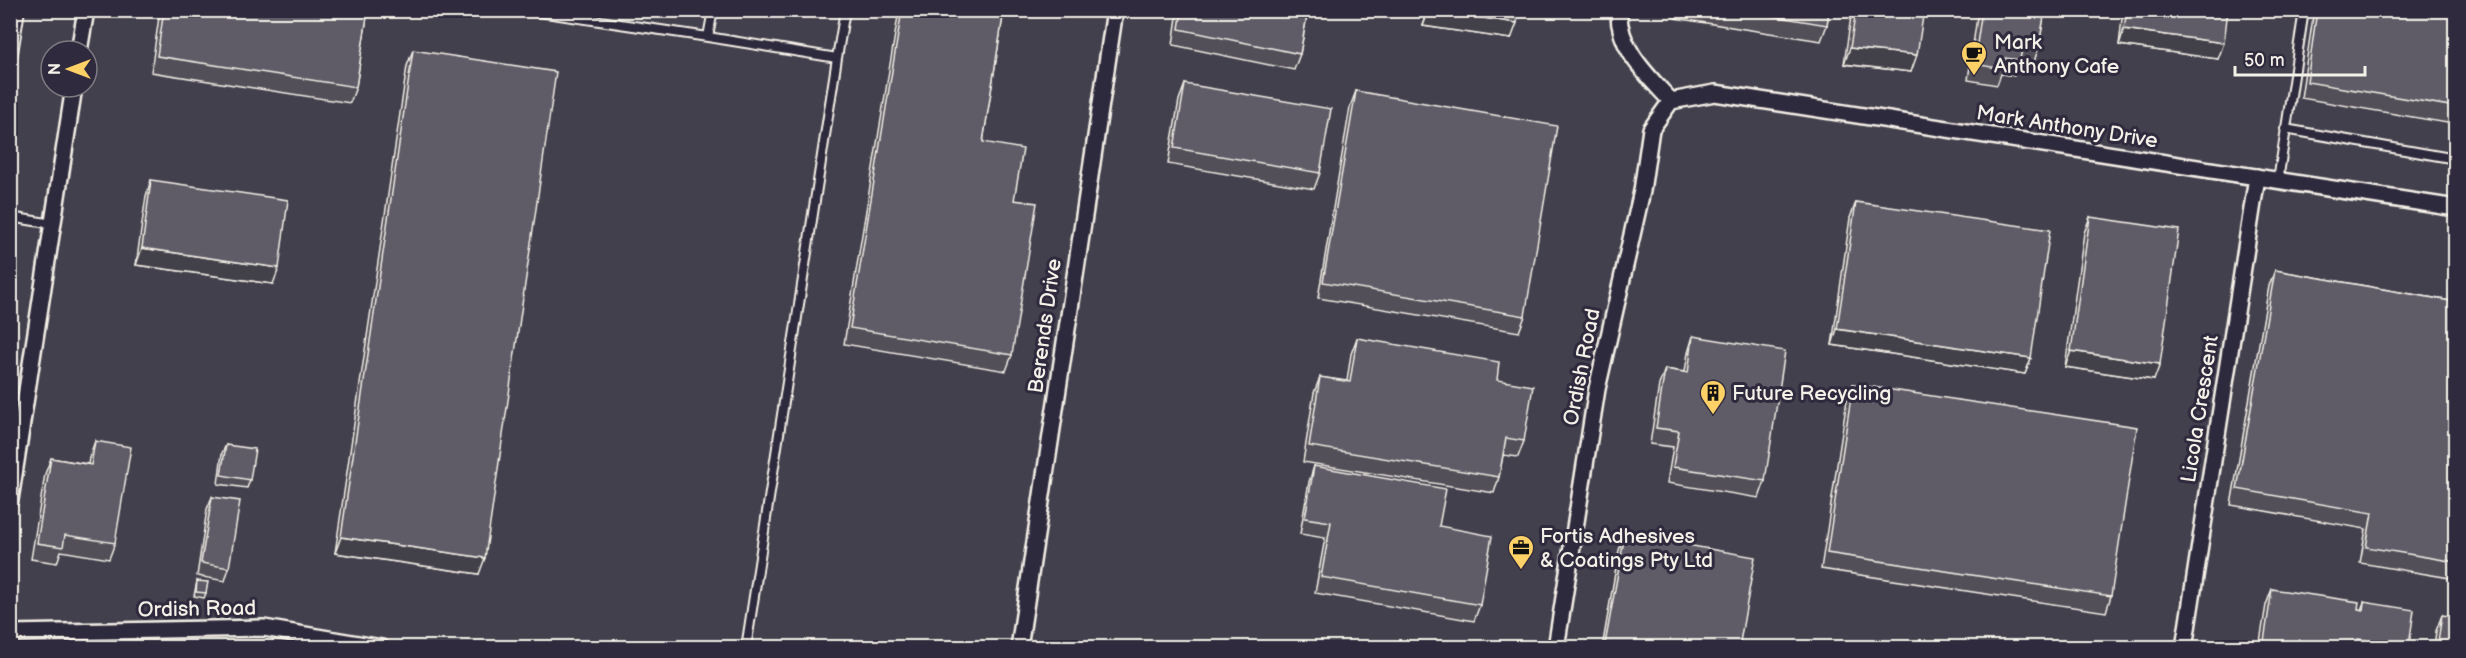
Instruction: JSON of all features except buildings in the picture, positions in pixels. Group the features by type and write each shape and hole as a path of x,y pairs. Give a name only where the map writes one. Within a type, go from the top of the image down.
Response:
{"street":[{"path":"81,39 86,10"},
{"name":"Berends Drive","path":"1019,648 1115,10"},
{"path":"1619,10 1618,20 1623,39 1632,56 1671,102"},
{"name":"Mark Anthony Drive","path":"1671,102 1715,93 2456,208"},
{"path":"10,500 15,441 72,99"},
{"name":"Ordish Road","path":"1556,648 1597,389 1642,191 1651,129 1671,102"},
{"name":"Licola Crescent","path":"2184,648 2257,177"},
{"name":"Ordish Road","path":"10,633 264,628 382,648"}],"lane":[{"path":"10,72 20,10"},
{"path":"525,10 837,58"},
{"path":"708,38 712,10"},
{"path":"746,648 845,10"},
{"path":"2278,181 2304,10"},
{"path":"2285,129 2456,159"},
{"path":"10,217 53,224"}],"shaded area":[{"path":"11,11 2455,11 2455,647 11,647"}],"place":[{"name":"Mark Anthony Cafe","path":"1974,77"},
{"name":"Future Recycling","path":"1713,416"},
{"name":"Fortis Adhesives & Coatings Pty Ltd","path":"1521,571"}]}
